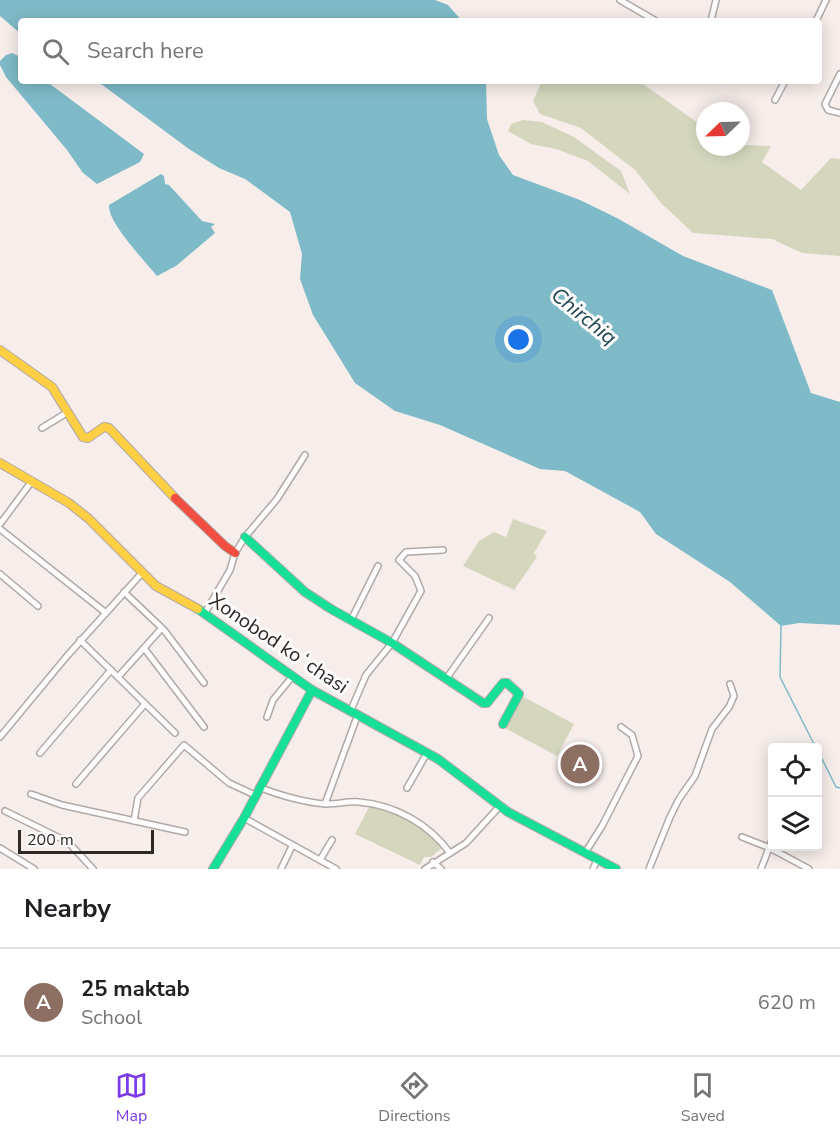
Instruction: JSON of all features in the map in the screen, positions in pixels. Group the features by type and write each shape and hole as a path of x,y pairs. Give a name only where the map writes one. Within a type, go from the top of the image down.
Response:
{"street":[{"path":"620,0 651,18"},
{"path":"712,18 716,0"},
{"path":"817,18 826,0"},
{"path":"840,74 825,104 828,110 840,113"},
{"path":"775,100 781,84"},
{"path":"0,350 52,387 85,438 104,427 109,428 162,486 235,553"},
{"path":"42,428 68,412"},
{"path":"205,613 230,570 235,553 245,537 277,499 304,455"},
{"name":"Xonobod koʻchasi","path":"0,462 76,508 163,591 205,613 292,677 438,759 499,807 616,869"},
{"path":"0,524 32,481"},
{"path":"0,529 106,613"},
{"path":"245,537 305,591 392,643 485,704 504,682 517,690 518,695 503,724"},
{"path":"325,804 366,675 392,643 421,591 415,576 399,560 406,552 443,550"},
{"path":"351,620 378,566"},
{"path":"0,737 80,640 142,573"},
{"path":"0,574 38,606"},
{"path":"124,592 161,629 165,630 204,683"},
{"path":"446,679 489,618"},
{"path":"118,677 161,629"},
{"path":"80,640 175,733"},
{"path":"144,648 204,727"},
{"path":"40,753 111,670"},
{"path":"267,717 273,700 292,677"},
{"path":"649,869 670,817 695,776 712,729 729,707 734,696 730,684"},
{"path":"213,869 244,818 312,690"},
{"path":"76,784 144,705"},
{"path":"585,853 602,826 638,756 632,735 621,727"},
{"path":"134,821 138,798 184,745 229,783 255,795"},
{"path":"407,788 427,753"},
{"path":"259,787 274,793 325,804 358,802 391,808 434,835 450,853"},
{"path":"31,794 62,805 185,832"},
{"path":"424,869 466,843 499,807"},
{"path":"5,811 68,842 93,869"},
{"path":"244,818 336,869"},
{"path":"742,837 768,847"},
{"path":"320,860 332,840"},
{"path":"281,869 292,846"},
{"path":"0,848 34,869"},
{"path":"761,869 769,851"},
{"path":"776,851 809,869"},
{"path":"593,869 597,860"},
{"path":"433,862 441,869"}],"green space":[{"path":"541,84 643,84 696,122 696,156 750,156 750,145 771,146 762,162 801,190 831,158 840,159 840,256 802,253 772,239 693,233 661,203 635,170 581,128 540,114 533,101"},
{"path":"523,120 542,122 574,137 621,171 630,194 588,161 556,149 531,144 508,131 511,124"},
{"path":"513,519 547,531 534,553 537,557 514,590 463,566 479,541 494,532 506,537"},
{"path":"520,695 574,724 557,756 503,727"},
{"path":"369,807 383,809 407,820 424,831 442,848 431,857 424,857 420,865 355,834"}],"water":[{"path":"0,0 435,0 448,5 459,18 18,18 18,31 0,16"},
{"path":"12,53 18,56 18,84 50,84 144,154 140,162 97,184 83,173 67,150 6,77 0,61"},
{"name":"Chirchiq","path":"101,84 486,84 487,119 499,155 513,175 580,200 617,218 683,256 772,290 811,393 840,402 840,625 799,623 781,626 730,582 656,534 640,512 565,471 540,469 440,425 395,411 355,383 313,315 300,279 302,254 290,212 245,179 219,168 189,149"},
{"path":"161,174 164,176 165,184 169,185 202,221 215,224 211,227 215,233 176,266 157,276 120,231 110,212 109,205"}],"waterway":[{"path":"781,626 780,677 813,743"},
{"path":"822,759 836,787 840,788"}],"traffic: fast":[{"path":"245,537 305,592 392,643 483,703 487,703 503,683 507,683 519,694 503,724"},
{"path":"198,609 312,690 438,759 508,812 616,869"},
{"path":"213,869 244,818 312,690"}],"traffic: slow":[{"path":"0,350 52,387 83,437 88,438 104,427 109,428 175,498"},
{"path":"0,463 69,503 89,519 156,586 198,609"}],"traffic: jam":[{"path":"175,498 235,553"}],"place":[{"name":"25 maktab","path":"580,764"}]}
